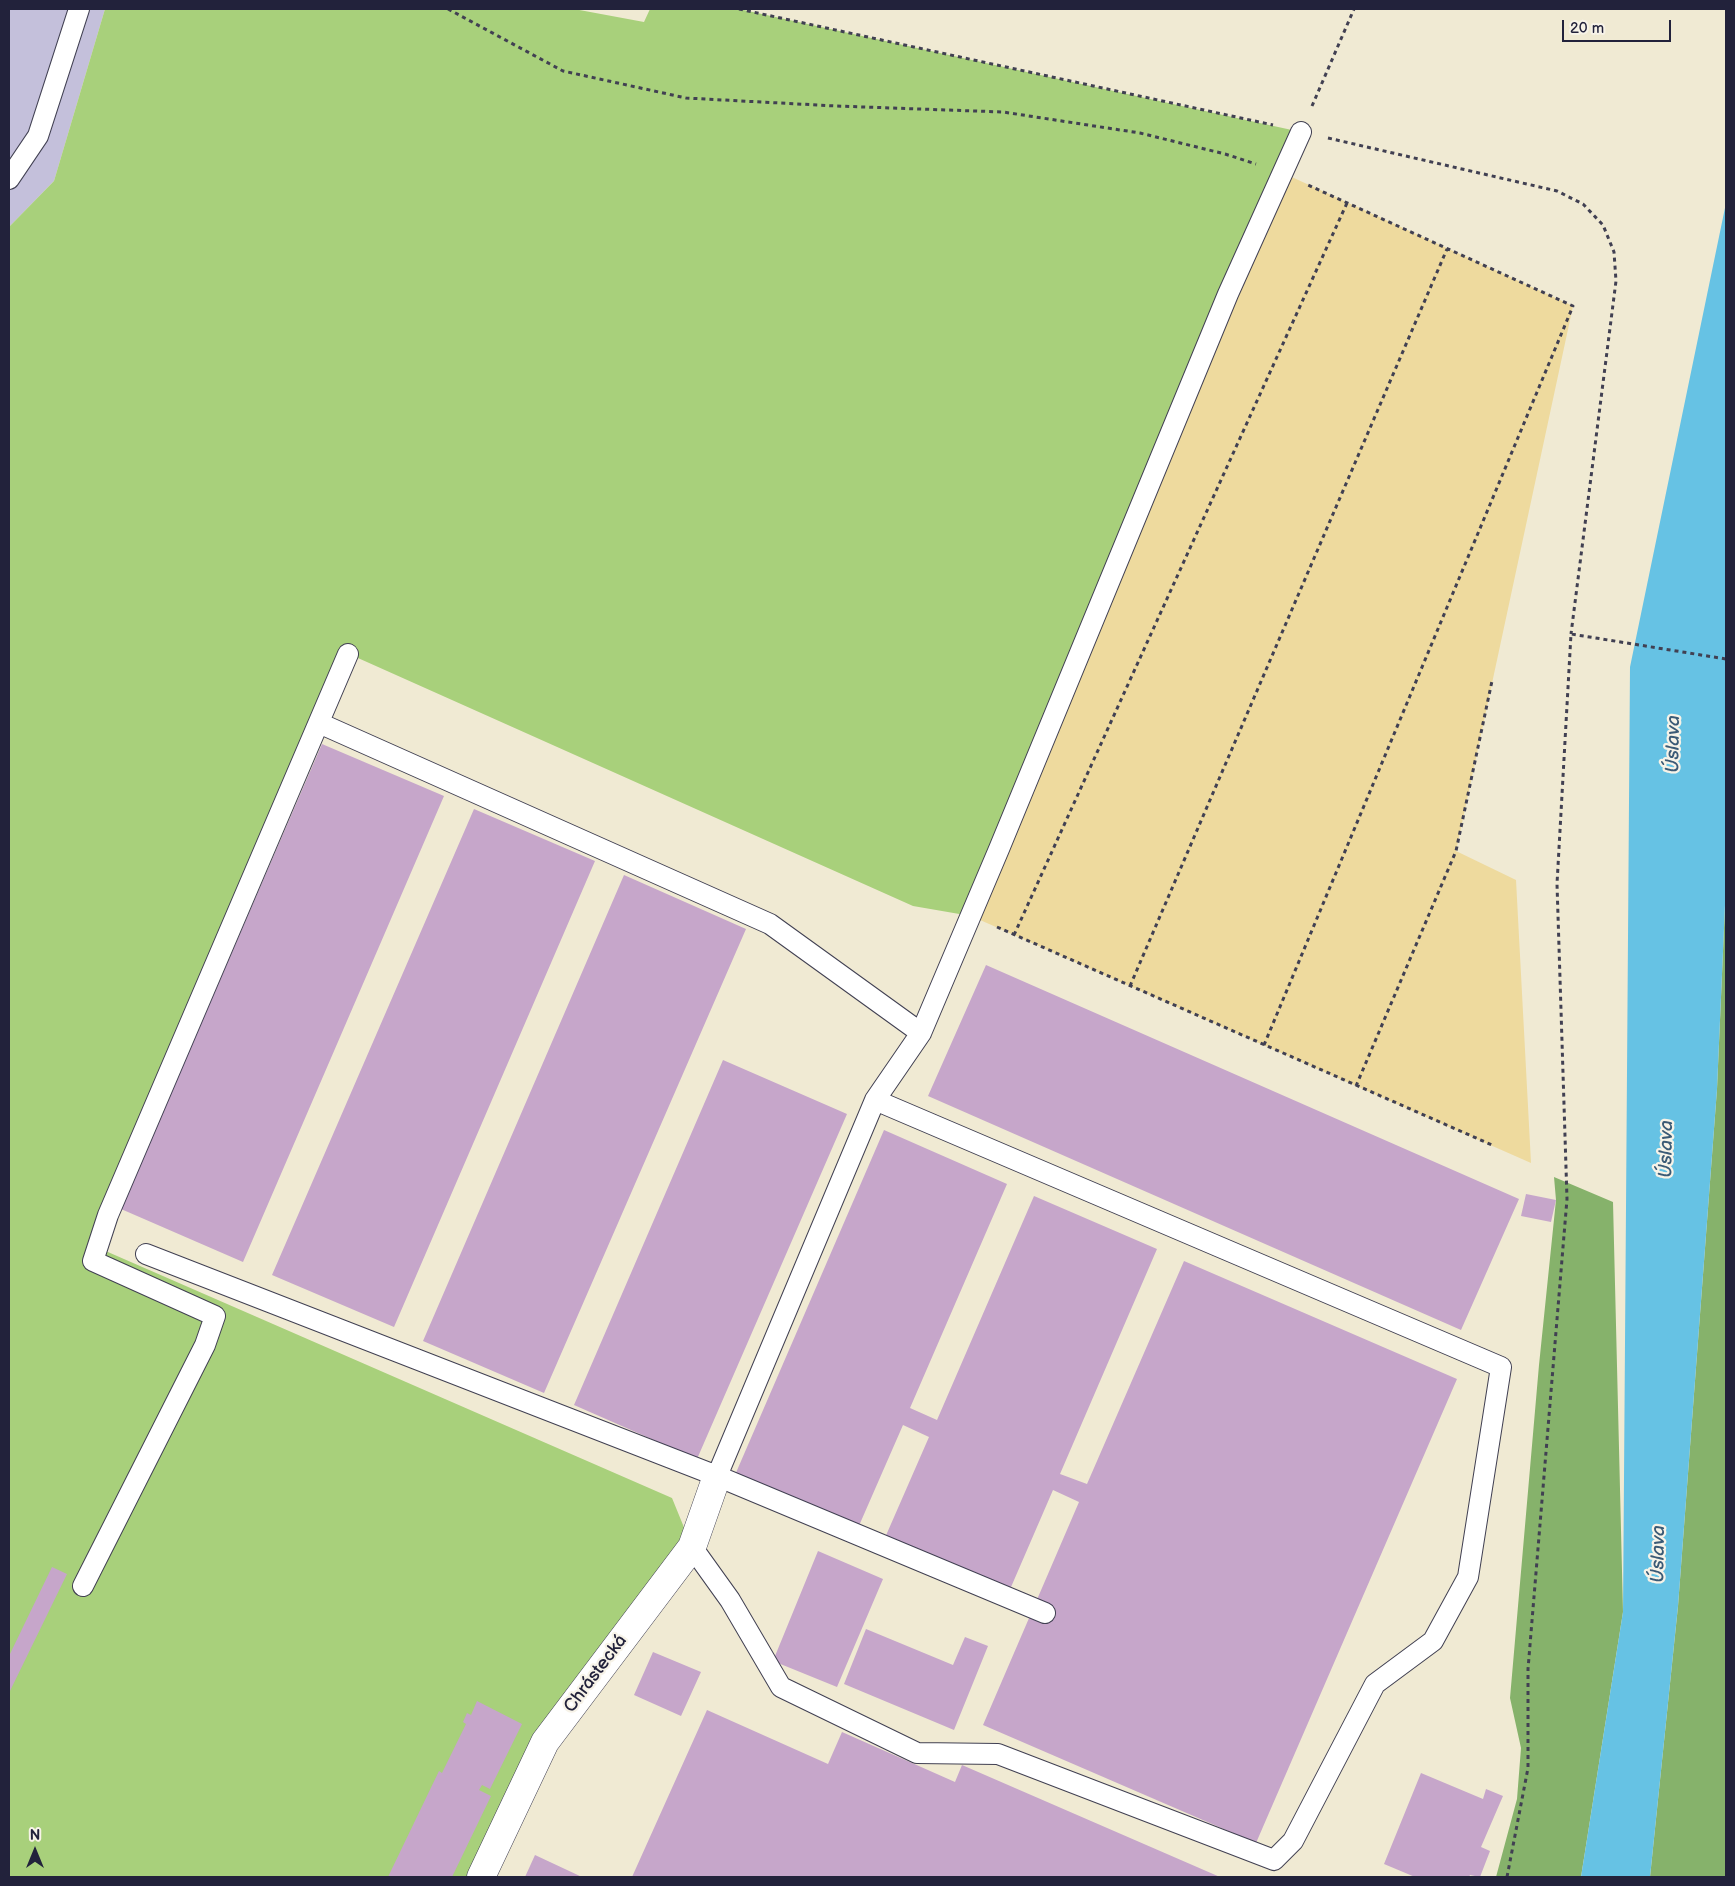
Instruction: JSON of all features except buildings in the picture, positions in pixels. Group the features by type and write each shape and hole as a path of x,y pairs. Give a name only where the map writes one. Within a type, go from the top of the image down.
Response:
{"street":[{"name":"Chrástecká","path":"481,1877 545,1742 692,1547 717,1476"}],"lane":[{"path":"9,179 38,136 79,9"},
{"path":"717,1476 876,1100 921,1033 1228,294 1301,132"},
{"path":"83,1586 205,1345 215,1316 93,1261 108,1215 348,654"},
{"path":"318,723 770,924 921,1033"},
{"path":"692,1547 730,1600 781,1687 917,1753 998,1754 1274,1860 1294,1841 1375,1684 1433,1642 1468,1577 1500,1367 876,1100"},
{"path":"146,1254 717,1476 1045,1613"}],"path":[{"path":"448,9 563,71 686,98 1003,112 1140,134 1225,154 1283,173 1573,306 1264,1045"},
{"path":"739,9 1301,132 1557,191 1583,204 1603,225 1614,252 1616,281 1571,634 1557,884 1567,1199 1528,1669 1528,1768 1507,1877"},
{"path":"1301,132 1354,9"},
{"path":"1014,935 1347,203"},
{"path":"1130,986 1447,249"},
{"path":"1571,634 1726,659"},
{"path":"1356,1086 1456,851 1492,682"},
{"path":"971,916 1492,1146"}],"shaded area":[{"path":"9,9 105,9 54,181 9,227"}],"green space":[{"path":"105,9 574,9 644,22 650,9 739,9 1301,132 971,916 913,906 349,654 101,1249 672,1498 692,1547 545,1742 481,1877 9,1877 9,227 54,181"},
{"path":"1726,882 1726,1877 1650,1877 1678,1606 1717,1089"},
{"path":"1554,1177 1613,1202 1623,1612 1581,1877 1496,1877 1517,1799 1521,1748 1510,1698 1539,1365 1556,1200"}],"sand":[{"path":"1283,173 1573,306 1456,851 1516,880 1531,1163 971,916"}],"water":[{"name":"Úslava","path":"1726,203 1726,882 1717,1089 1678,1606 1650,1877 1581,1877 1623,1612 1630,667"}]}
